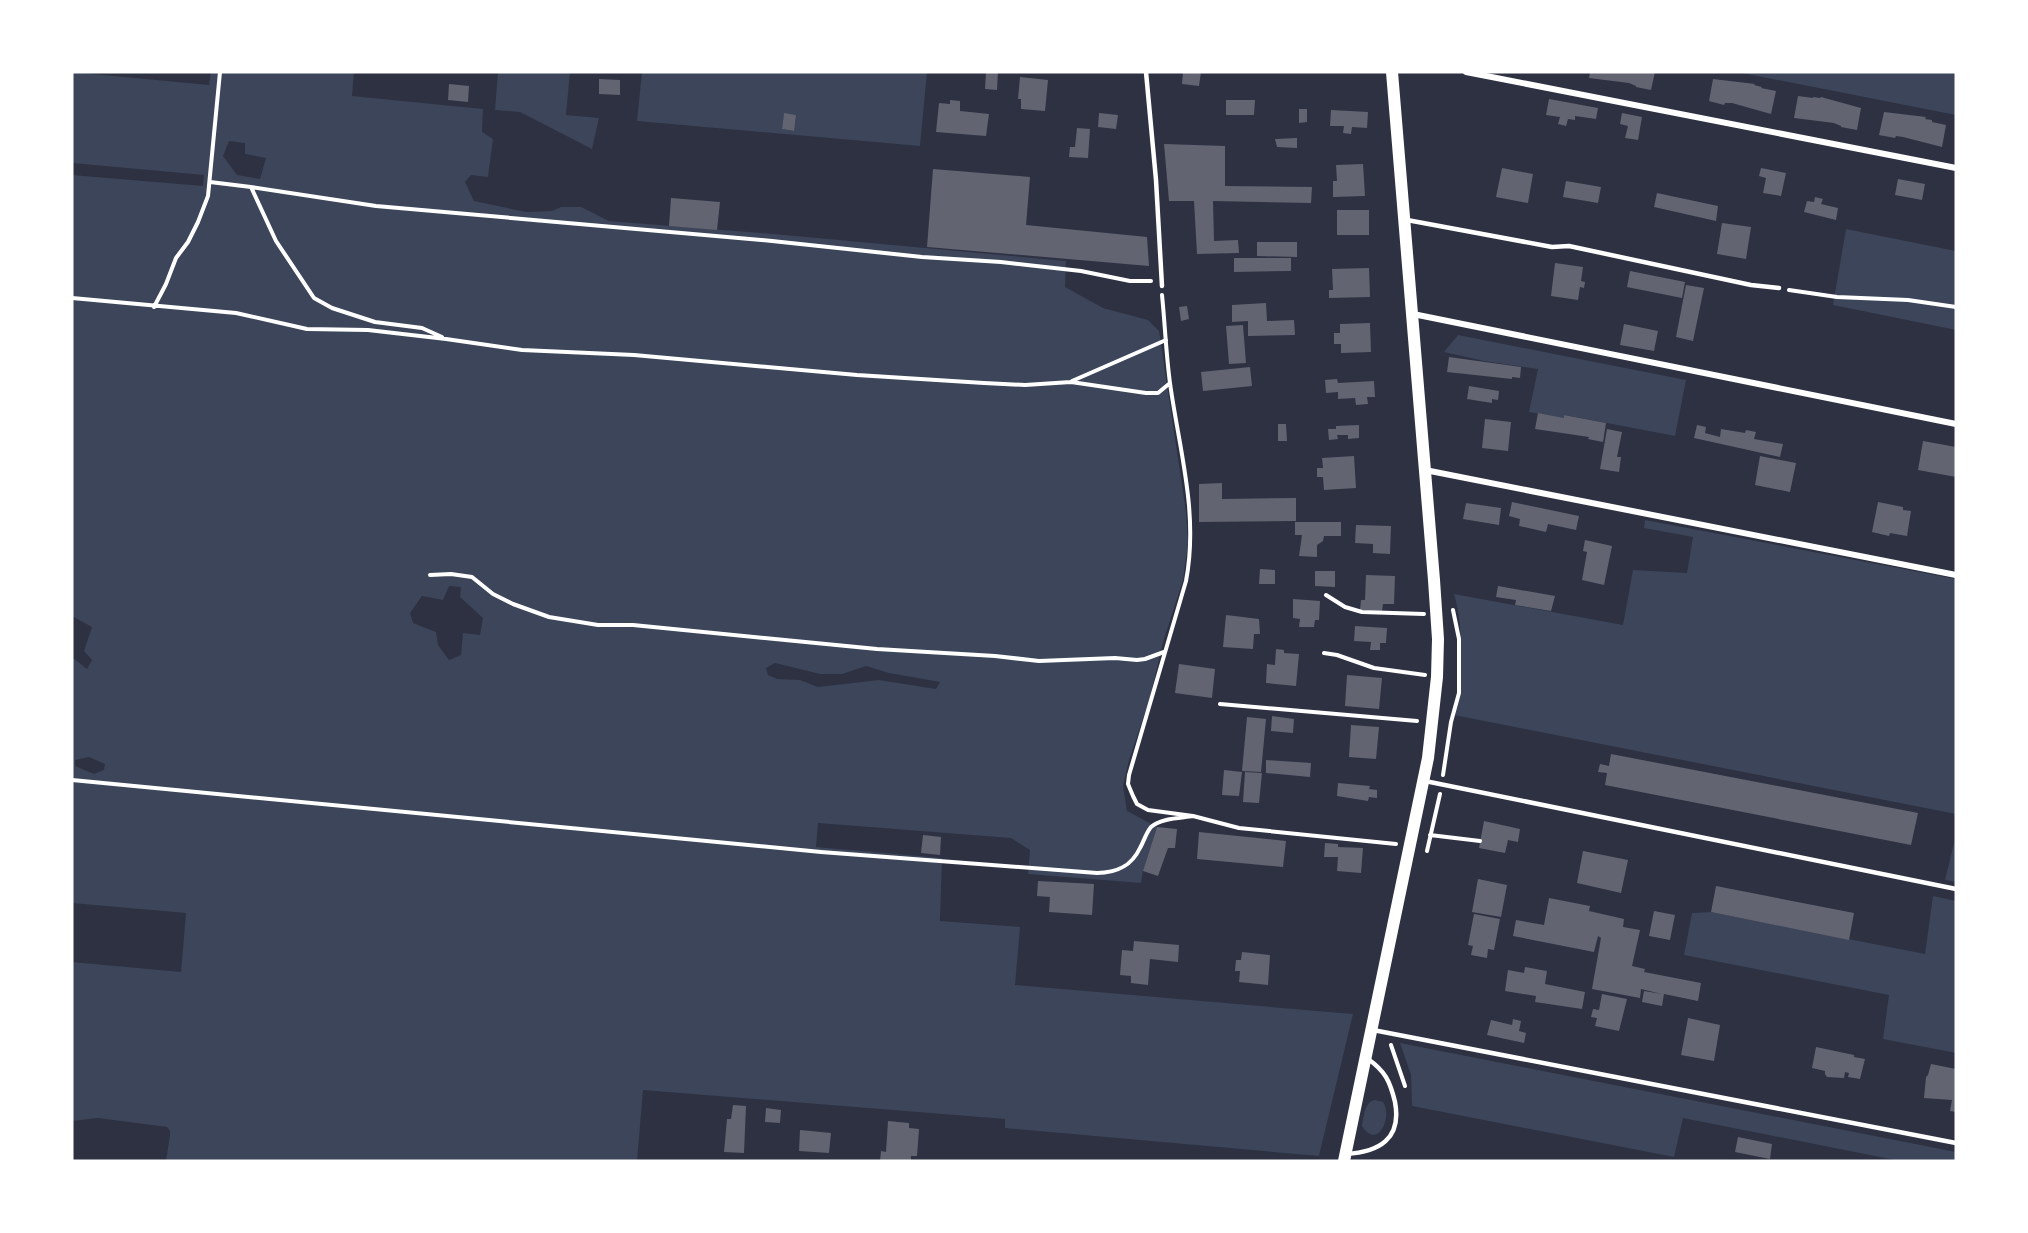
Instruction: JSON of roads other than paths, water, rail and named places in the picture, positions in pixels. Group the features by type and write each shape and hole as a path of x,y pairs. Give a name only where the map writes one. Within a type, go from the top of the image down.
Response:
{"main road":[{"path":"1345,1157 1423,781 1433,722 1437,677 1436,615 1392,72"}],"street":[{"path":"1466,72 1956,168"},
{"path":"1412,314 1956,424"},
{"path":"1425,470 1956,575"}],"lane":[{"path":"1146,72 1156,180 1162,286"},
{"path":"1404,220 1552,247 1569,246 1751,285 1779,288"},
{"path":"1423,781 1956,890"},
{"path":"1371,1030 1956,1143"},
{"path":"1345,1157 1379,1146 1387,1141 1395,1128 1395,1106 1391,1085 1380,1068 1366,1058"}]}
